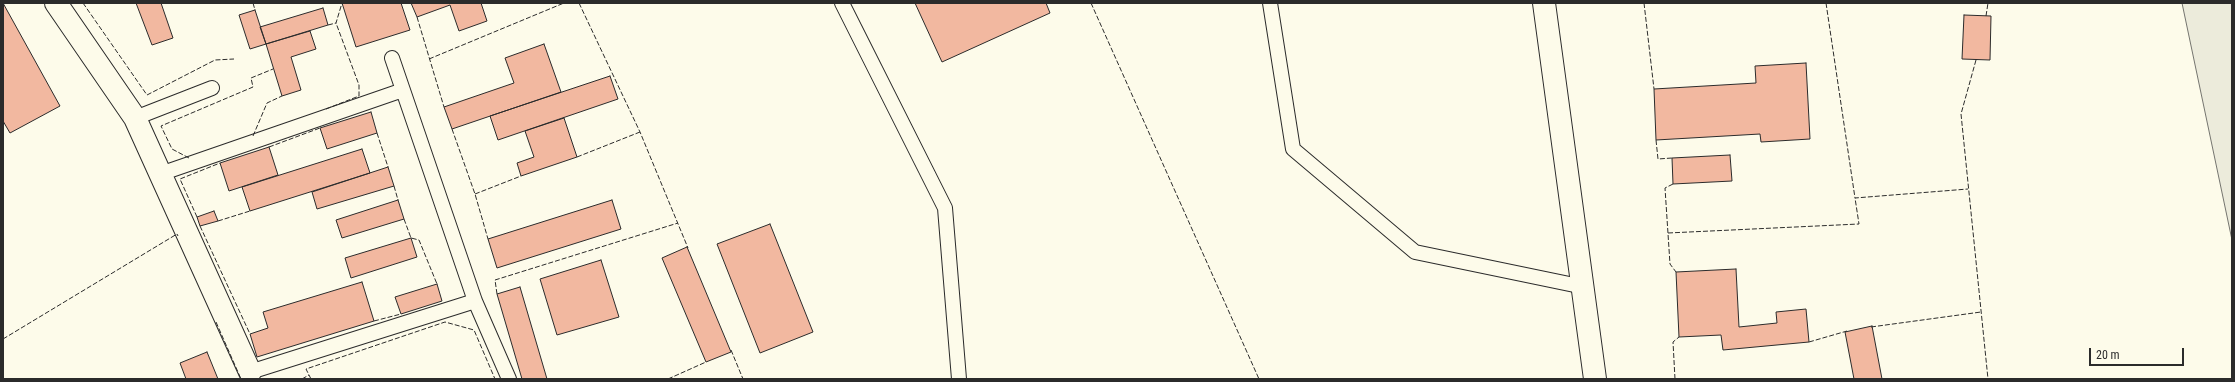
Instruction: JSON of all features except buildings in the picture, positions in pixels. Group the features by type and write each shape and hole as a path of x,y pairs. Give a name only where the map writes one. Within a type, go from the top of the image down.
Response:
{"street":[{"path":"56,3 135,118 250,372"},
{"path":"1544,3 1584,287 1595,379"}],"lane":[{"path":"842,3 945,208 959,379"},
{"path":"1270,3 1293,150 1415,252 1584,287"},
{"path":"392,58 475,301 509,379"},
{"path":"135,118 212,88"},
{"path":"160,174 403,90"},
{"path":"250,372 475,301"}],"shaded area":[{"path":"2182,3 2232,3 2232,240"}],"fence":[{"path":"83,3 147,95 215,60 234,59"},
{"path":"253,3 255,10"},
{"path":"328,25 336,23 342,3"},
{"path":"429,59 564,3"},
{"path":"579,3 640,132 688,248"},
{"path":"1091,3 1259,379"},
{"path":"1644,3 1654,89"},
{"path":"1826,3 1855,198 1968,189"},
{"path":"1986,16 1988,3"},
{"path":"417,17 444,107"},
{"path":"326,109 359,96 359,85 336,23"},
{"path":"1976,60 1961,114 1988,379"},
{"path":"189,158 172,149 161,126 253,87 251,78 273,69"},
{"path":"253,136 267,103 282,96"},
{"path":"269,147 320,128"},
{"path":"452,129 475,194 488,239"},
{"path":"577,157 640,132"},
{"path":"377,133 388,167"},
{"path":"1656,140 1658,159 1672,158"},
{"path":"197,217 180,179 220,163"},
{"path":"475,194 521,176"},
{"path":"1673,184 1665,188 1670,264 1676,272"},
{"path":"394,186 398,200"},
{"path":"1668,233 1859,224 1855,198"},
{"path":"218,221 250,211"},
{"path":"404,219 411,238 419,240 437,284"},
{"path":"497,294 495,280 678,223"},
{"path":"200,226 250,334"},
{"path":"3,339 177,234 178,236"},
{"path":"1871,327 1981,312"},
{"path":"374,321 401,314"},
{"path":"216,322 241,379"},
{"path":"311,379 306,369 445,322 474,330 495,379"},
{"path":"1809,342 1847,331"},
{"path":"1675,379 1673,342 1679,337"},
{"path":"731,350 743,379"},
{"path":"668,379 706,362"},
{"path":"302,379 309,375"}]}
